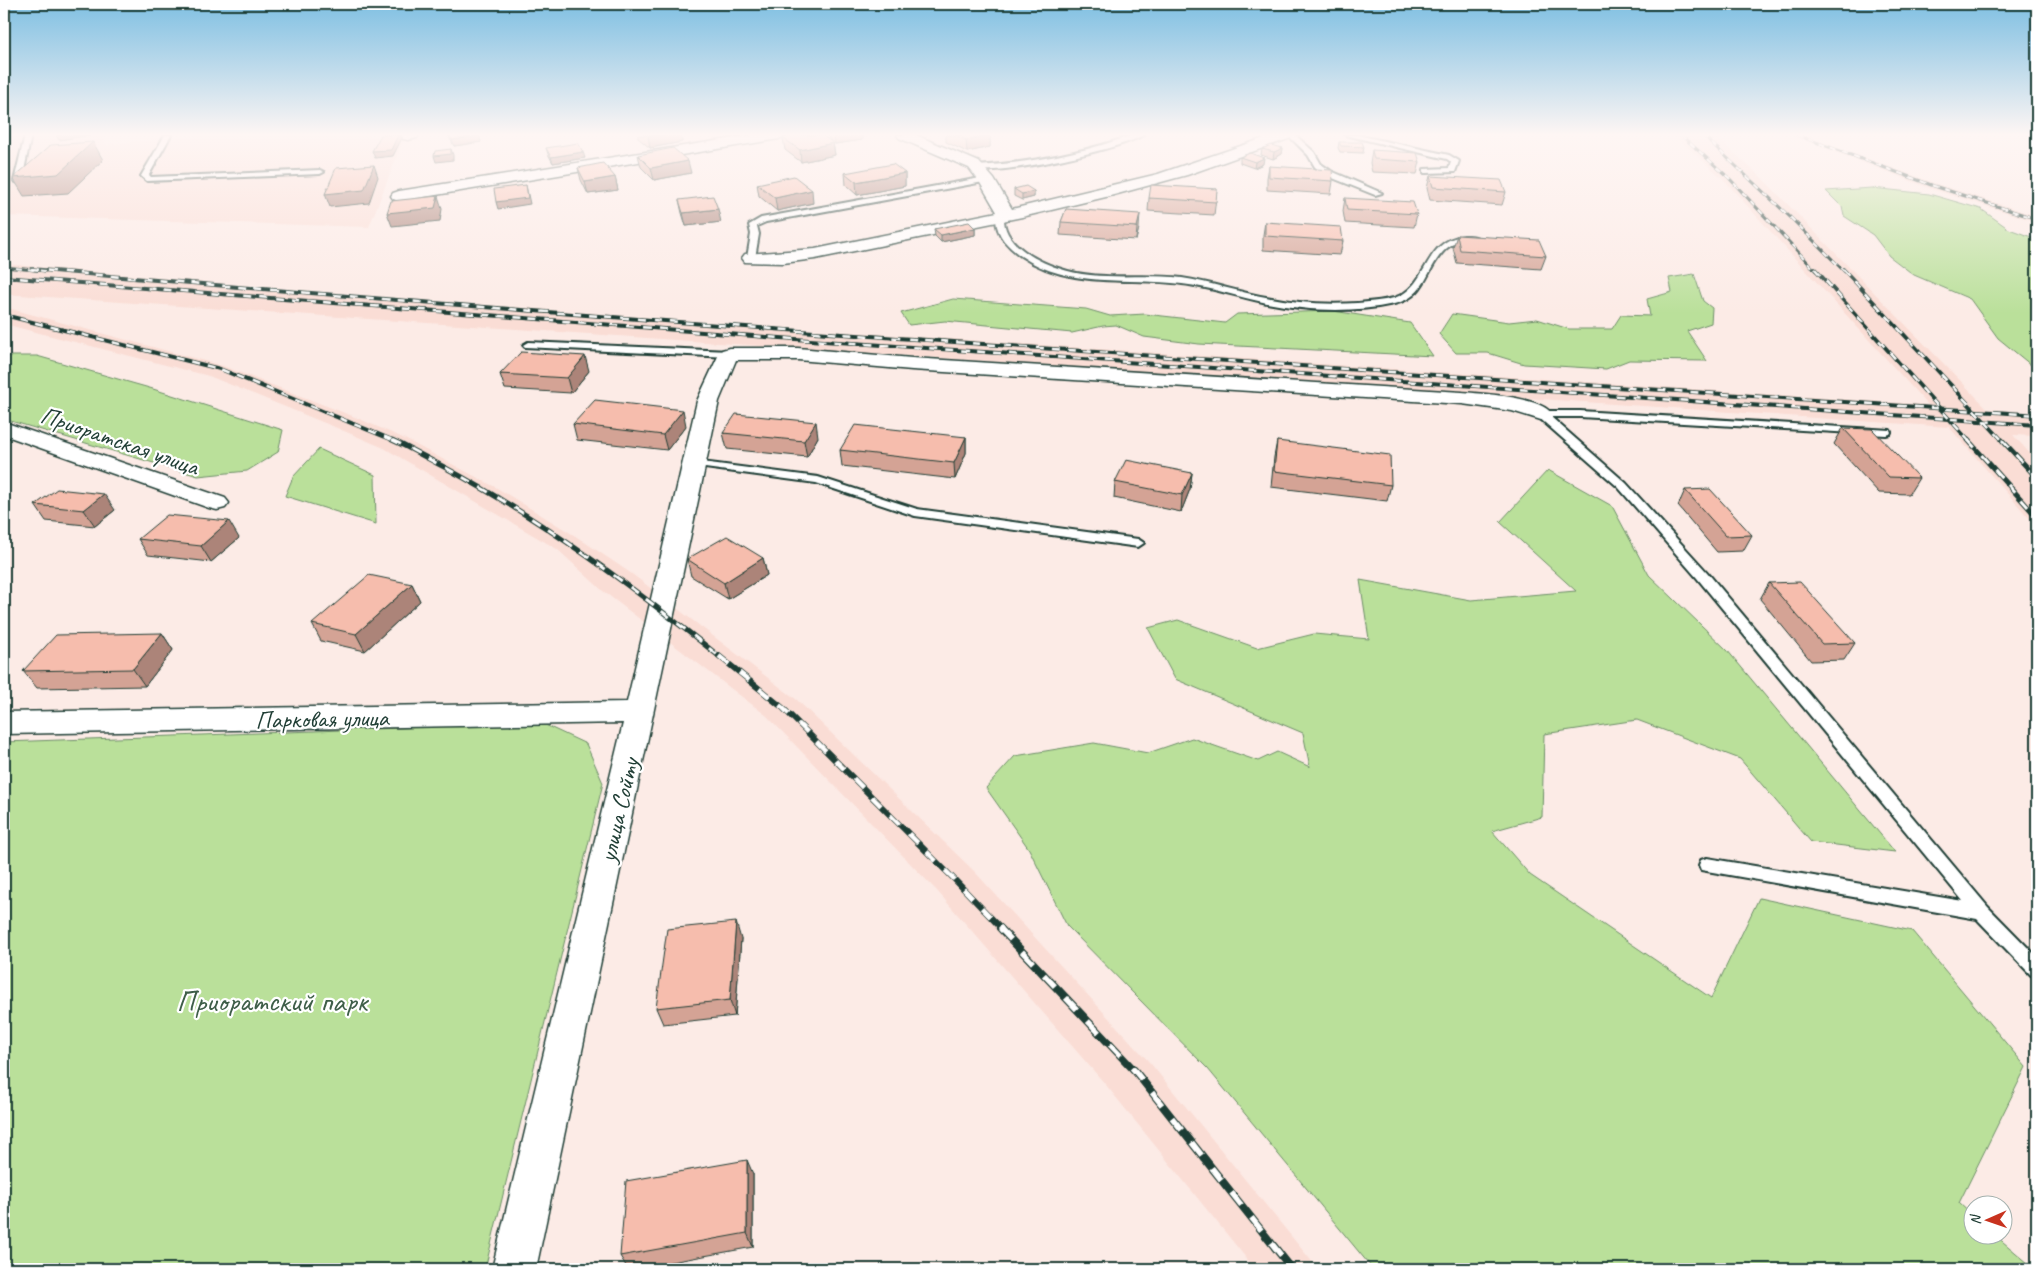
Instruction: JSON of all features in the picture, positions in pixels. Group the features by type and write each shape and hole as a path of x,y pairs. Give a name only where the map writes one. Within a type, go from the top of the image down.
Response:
{"street":[{"path":"399,196 409,194"},
{"path":"995,194 1007,215"},
{"path":"751,258 783,258 815,254 1007,215 1094,194"},
{"path":"729,354 798,354 912,364 1462,398 1531,409 1541,414"},
{"name":"улица Сойту","path":"514,1269 708,401 729,354"},
{"name":"Приоратская улица","path":"4,428 217,503"},
{"name":"Парковая улица","path":"4,723 640,712"}],"lane":[{"path":"751,258 754,225 764,220 903,194"},
{"path":"1007,215 1000,220 1002,236 1029,258 1045,267 1064,274 1100,279 1182,281 1237,291 1266,300 1317,306 1397,301 1418,288 1432,259 1443,247 1455,239 1481,239"},
{"path":"528,345 729,354"},
{"path":"1541,414 1580,414 1886,432"},
{"path":"1541,414 1622,485 1702,576 1982,912 2037,969"},
{"path":"694,464 818,480 915,512 1138,543"},
{"path":"1707,865 1982,912"}],"shaded area":[{"path":"4,194 382,194 369,227 4,216"},
{"path":"1737,194 1778,194 1988,409 2037,413 2037,436 2013,435 2037,461 2037,527 1949,427 4,294 4,264 291,290 743,325 1928,405"},
{"path":"1948,194 1970,194 2037,216 2037,222"},
{"path":"4,307 223,366 355,417 403,438 497,488 577,537 632,574 797,700 974,871 1151,1064 1318,1269 1255,1269 1106,1085 938,892 767,716 603,591 557,549 384,448 209,376 4,324"}],"green space":[{"path":"1829,194 1930,194 1981,209 2009,229 2037,239 2037,370 1998,338 1970,299 1914,275 1889,256 1873,235 1844,216 1842,207"},
{"path":"1694,274 1703,301 1712,308 1711,323 1687,331 1707,361 1629,360 1606,369 1524,364 1488,353 1456,353 1439,334 1452,314 1509,322 1537,319 1569,329 1612,329 1621,315 1650,316 1647,299 1672,292 1669,278"},
{"path":"953,299 1086,309 1110,316 1145,314 1225,323 1237,314 1333,311 1410,323 1433,356 1199,344 1144,337 1116,325 1072,333 945,321 909,325 901,313"},
{"path":"4,356 37,356 153,389 283,430 278,452 247,471 198,476 4,419"},
{"path":"319,449 375,475 376,524 285,496 293,477"},
{"path":"1548,470 1612,506 1649,575 1727,650 1895,852 1811,842 1740,759 1637,720 1544,734 1542,817 1492,831 1530,875 1711,998 1759,898 1912,931 2026,1067 1959,1203 1964,1208 1964,1246 2008,1246 2035,1269 1373,1269 1208,1069 1067,926 1029,849 986,788 1015,756 1094,743 1148,753 1192,738 1258,761 1277,752 1310,767 1303,733 1175,679 1148,628 1178,620 1257,648 1314,634 1369,639 1360,580 1471,600 1576,591 1500,522"},
{"name":"Приоратский парк","path":"541,723 586,744 603,783 485,1269 4,1269 4,742"}],"building":[{"path":"495,194 527,194 528,198 496,202"},
{"path":"770,194 792,194 775,198"},
{"path":"1150,194 1217,194 1216,202 1149,198"},
{"path":"438,196 435,208 387,213 391,201"},
{"path":"713,196 718,209 683,213 679,200"},
{"path":"1345,198 1413,202 1417,214 1347,210"},
{"path":"1066,209 1140,214 1137,227 1061,222"},
{"path":"969,222 975,228 941,235 934,229"},
{"path":"1265,222 1341,227 1343,241 1265,236"},
{"path":"1457,235 1539,240 1546,256 1460,250"},
{"path":"521,352 585,356 567,378 500,374"},
{"path":"595,400 683,410 663,435 573,424"},
{"path":"736,414 816,422 804,441 723,433"},
{"path":"855,425 966,437 954,463 840,450"},
{"path":"1843,428 1872,429 1919,478 1889,477"},
{"path":"1277,441 1390,455 1391,485 1274,471"},
{"path":"1126,460 1192,473 1182,495 1115,482"},
{"path":"57,489 104,494 84,510 35,505"},
{"path":"1710,489 1752,535 1726,536 1685,490"},
{"path":"167,515 229,521 201,546 138,539"},
{"path":"727,536 763,558 724,583 687,559"},
{"path":"369,575 412,584 356,634 312,624"},
{"path":"1800,582 1855,643 1822,644 1769,583"},
{"path":"162,633 133,669 23,671 56,635"},
{"path":"736,922 730,1000 656,1008 667,929"},
{"path":"747,1160 747,1233 620,1256 626,1181"}],"railway":[{"path":"1744,194 1816,271"},
{"path":"1766,194 1844,271"},
{"path":"1960,194 2037,219"},
{"path":"4,267 45,271"},
{"path":"31,269 282,291 783,330 1940,409"},
{"path":"1815,269 1940,409"},
{"path":"1843,269 1975,411"},
{"path":"4,277 766,337 1949,419"},
{"path":"4,315 220,369 395,441"},
{"path":"1940,409 1975,411"},
{"path":"1940,409 1949,419"},
{"path":"1975,411 2037,415"},
{"path":"1975,411 1985,421"},
{"path":"1949,419 1985,421"},
{"path":"1949,419 1969,441"},
{"path":"1985,421 2037,425"},
{"path":"1985,421 2003,441"},
{"path":"392,440 482,488 553,533 621,580 720,657"},
{"path":"1968,440 2037,517"},
{"path":"2002,440 2037,478"},
{"path":"719,656 783,708 1002,929"},
{"path":"1000,928 1135,1071 1292,1269"}]}
